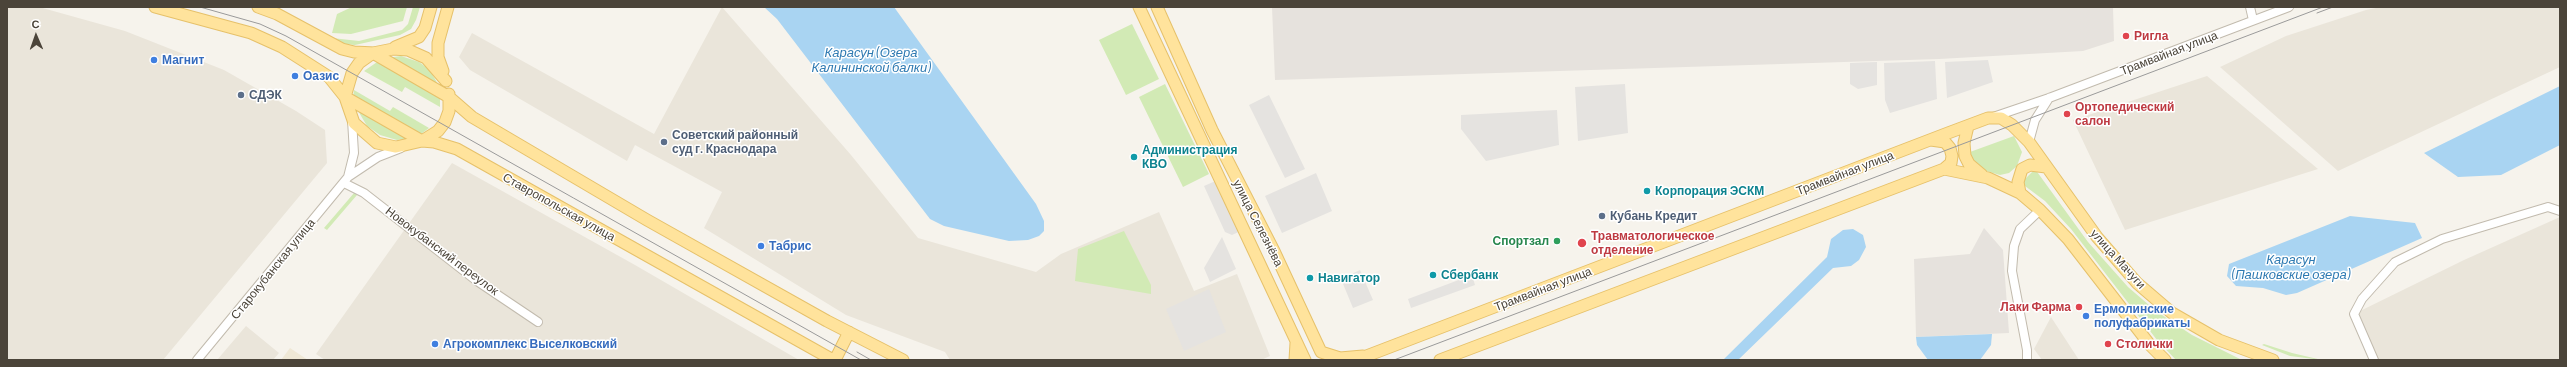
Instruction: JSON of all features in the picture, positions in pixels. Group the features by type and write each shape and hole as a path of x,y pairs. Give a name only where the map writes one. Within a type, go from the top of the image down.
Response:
{"main road":[{"path":"155,7 251,33 282,47 329,77 345,97 422,141 438,131 445,122 449,111 449,97 438,50 448,7"},
{"path":"258,7 277,14 342,49 374,53 393,49 408,50 432,63 446,81"},
{"path":"345,97 354,69 374,53 406,43 419,37 425,28 431,7"},
{"name":"улица Селезнёва","path":"1139,7 1305,360"},
{"name":"улица Селезнёва","path":"1157,7 1212,130 1274,251 1321,352 1340,358 1368,356"},
{"path":"374,53 449,97 472,117 648,220 849,332 903,360"},
{"name":"Ставропольская улица","path":"345,97 351,117 363,133 377,143 405,147 422,141 447,145 457,149 834,360 849,332"},
{"name":"Трамвайная улица","path":"1356,360 1988,118"},
{"name":"улица Мачуги","path":"1988,118 2001,118 2008,121 2029,142 2097,237 2137,283 2172,312 2219,340 2273,360"},
{"path":"1968,126 1964,142 1965,156 1976,172 1988,178"},
{"path":"1440,360 1944,169 1951,163 1952,156 1950,148 1945,142 1932,140"},
{"path":"2020,193 2018,182 2022,169 2030,165 2046,167"},
{"name":"улица Мачуги","path":"1944,169 1988,178 2020,193 2040,210 2068,239 2150,345 2165,360"},
{"name":"улица Селезнёва","path":"1295,360 1296,340"}],"street":[{"path":"2250,7 2253,20"},
{"name":"Трамвайная улица","path":"1988,118 2049,98 2289,7"},
{"path":"2029,142 2037,116 2049,98"},
{"name":"Старокубанская улица","path":"346,180 354,153 351,117"},
{"name":"Старокубанская улица","path":"197,360 346,180 378,158 405,147"},
{"name":"Новокубанский переулок","path":"346,180 477,280 538,322"},
{"path":"2374,360 2354,314 2362,299 2395,262 2442,239 2548,207 2560,211"},
{"path":"2027,360 2027,350 2012,272 2014,246 2020,228 2040,210"}],"shaded area":[{"path":"7,7 39,7 125,31 224,70 296,111 325,130 327,163 163,360 7,360"},
{"path":"722,7 851,155 918,238 1036,272 1061,254 1159,212 1194,291 1237,274 1270,356 1261,360 950,360 945,352 846,315 704,228 722,192 635,145 627,161 470,70 459,57 472,33 654,134"},
{"path":"1272,7 2113,7 2114,41 2083,51 1939,59 1275,80"},
{"path":"2381,7 2560,7 2560,67 2338,171 2220,67 2286,36 2366,10"},
{"path":"1988,60 1993,82 1947,98 1945,62"},
{"path":"1935,61 1937,99 1890,113 1885,100 1884,63"},
{"path":"1877,62 1877,85 1858,89 1850,84 1850,63"},
{"path":"2207,76 2318,169 2125,230 2073,120"},
{"path":"1625,84 1628,133 1578,141 1575,87"},
{"path":"1269,95 1305,169 1285,178 1249,105"},
{"path":"1557,110 1559,145 1486,161 1461,129 1461,115"},
{"path":"452,163 635,265 799,360 325,360 316,354"},
{"path":"1316,173 1332,211 1282,233 1265,196"},
{"path":"1220,179 1245,229 1232,235 1225,232 1204,186"},
{"path":"2560,217 2560,360 2376,360 2356,313 2464,260"},
{"path":"1984,228 2003,250 2009,333 1916,337 1914,259 1970,254"},
{"path":"1222,237 1236,269 1210,282 1204,268"},
{"path":"1360,270 1373,300 1353,308 1341,279"},
{"path":"1472,275 1475,285 1411,308 1408,299"},
{"path":"1209,289 1226,332 1184,351 1166,309"},
{"path":"2051,317 2079,360 2042,360 2034,349"},
{"path":"246,326 279,353 273,360 217,360"},
{"path":"290,348 308,360 281,360"}],"green space":[{"path":"352,7 407,7 403,21 351,34 332,33 337,14"},
{"path":"413,7 420,7 416,20 411,29 400,35 355,45 343,44 332,38 359,41 402,30 408,24"},
{"path":"1132,24 1159,79 1126,95 1099,40"},
{"path":"401,56 419,62 430,70 440,88 386,58"},
{"path":"380,60 440,98 440,107 405,87 402,92 364,71"},
{"path":"1165,84 1209,174 1183,187 1139,97"},
{"path":"354,90 390,111 393,107 429,128 421,134 353,99"},
{"path":"354,104 413,138 397,140 380,135 367,126"},
{"path":"2014,136 2022,152 2017,166 2009,173 2000,175 1986,171 1972,161 1970,152"},
{"path":"2035,169 2088,242 2128,287 2156,311 2192,335 2242,360 2176,360 2157,340 2071,229 2045,201 2021,183"},
{"path":"354,193 357,195 327,230 324,228"},
{"path":"1124,231 1151,285 1151,294 1075,281 1078,249"},
{"path":"2264,344 2292,353 2322,360 2290,356 2262,345"}],"water":[{"name":"Карасун (Озера Калининской балки)","path":"764,7 894,7 1036,204 1044,221 1044,231 1039,236 1028,240 1009,241 944,226 930,219 777,19"},
{"path":"2560,86 2560,145 2501,175 2458,177 2424,153"},
{"name":"Карасун (Пашковские озера)","path":"2350,216 2415,223 2422,238 2297,293 2286,295 2263,288 2236,286 2227,276 2229,264"},
{"path":"1853,229 1863,235 1866,247 1859,260 1851,266 1833,268 1738,360 1723,360 1827,257 1831,239 1843,230"},
{"path":"1992,334 1991,345 1980,360 1928,360 1917,345 1916,337"}],"tram line":[{"path":"200,7 260,24 286,36 861,360"},
{"path":"1394,360 2323,7"},
{"path":"2317,13 2333,7"},
{"path":"857,352 871,360"}],"place":[{"name":"Ригла","path":"2126,36"},
{"name":"Магнит","path":"154,60"},
{"name":"Оазис","path":"295,76"},
{"name":"СДЭК","path":"241,95"},
{"name":"Ортопедический салон","path":"2067,114"},
{"name":"Советский районный суд г. Краснодара","path":"664,142"},
{"name":"Администрация КВО","path":"1134,157"},
{"name":"Корпорация ЭСКМ","path":"1647,191"},
{"name":"Кубань Кредит","path":"1602,216"},
{"name":"Спортзал","path":"1557,241"},
{"name":"Травматологическое отделение","path":"1582,243"},
{"name":"Табрис","path":"761,246"},
{"name":"Сбербанк","path":"1433,275"},
{"name":"Навигатор","path":"1310,278"},
{"name":"Лаки Фарма","path":"2079,307"},
{"name":"Ермолинские полуфабрикаты","path":"2086,316"},
{"name":"Агрокомплекс Выселковский","path":"435,344"},
{"name":"Столички","path":"2108,344"}]}
